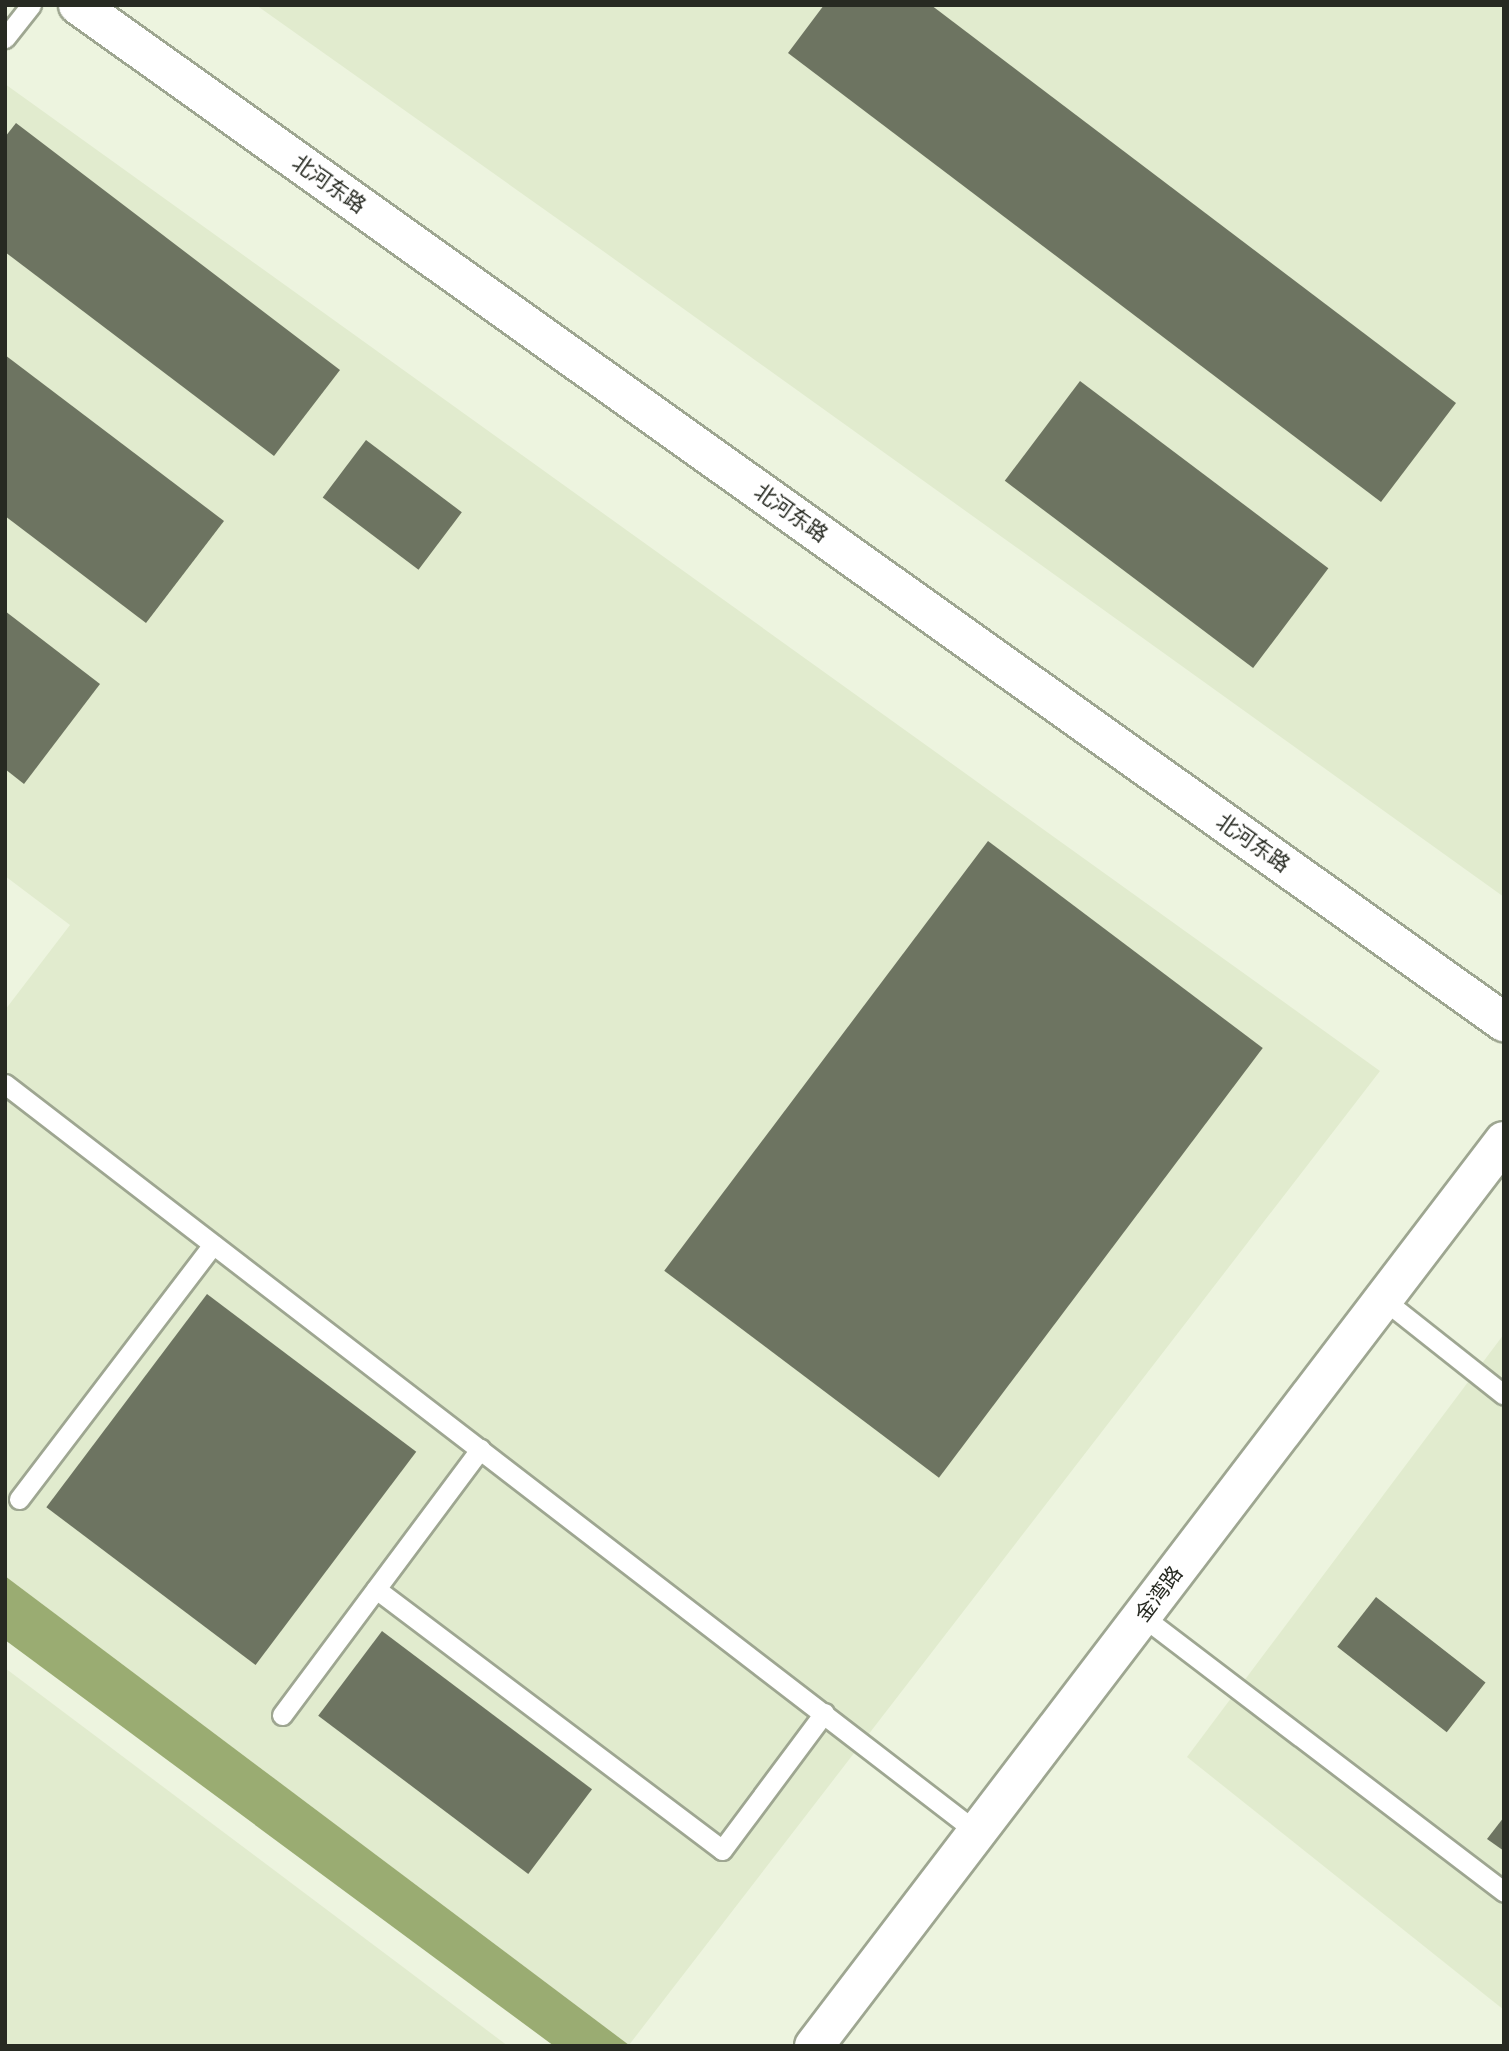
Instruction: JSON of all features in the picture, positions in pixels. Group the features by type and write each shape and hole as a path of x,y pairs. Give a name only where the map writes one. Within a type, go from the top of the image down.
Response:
{"street":[{"name":"北河东路","path":"78,5 1504,1021"},
{"name":"金湾路","path":"814,2046 1504,1141"}],"lane":[{"path":"5,38 31,5"},
{"path":"5,1084 978,1833"},
{"path":"19,1499 213,1244"},
{"path":"1383,1299 1504,1395"},
{"path":"282,1715 480,1449"},
{"path":"376,1589 722,1850 824,1713"},
{"path":"1142,1616 1504,1892"}],"shaded area":[{"path":"256,5 1504,5 1504,897 603,251"},
{"path":"5,84 1380,1071 629,2045 5,1576 5,1010 70,925 5,876"},
{"path":"1504,1334 1504,2010 1187,1757"},
{"path":"5,1576 629,2046 554,2046 5,1640"},
{"path":"5,1668 508,2046 5,2046"}],"building":[{"path":"824,5 931,5 1456,403 1381,502 788,53"},
{"path":"16,123 340,370 274,456 5,252 5,137"},
{"path":"5,355 224,521 146,623 5,516"},
{"path":"1080,381 1328,568 1253,668 1005,481"},
{"path":"366,440 462,512 419,570 323,498"},
{"path":"5,611 100,684 24,784 5,769"},
{"path":"988,841 1263,1048 939,1478 664,1271"},
{"path":"207,1294 416,1452 256,1665 46,1507"},
{"path":"1376,1597 1486,1683 1447,1732 1337,1647"},
{"path":"382,1631 592,1789 528,1874 318,1716"},
{"path":"1504,1817 1504,1851 1487,1839"}]}
